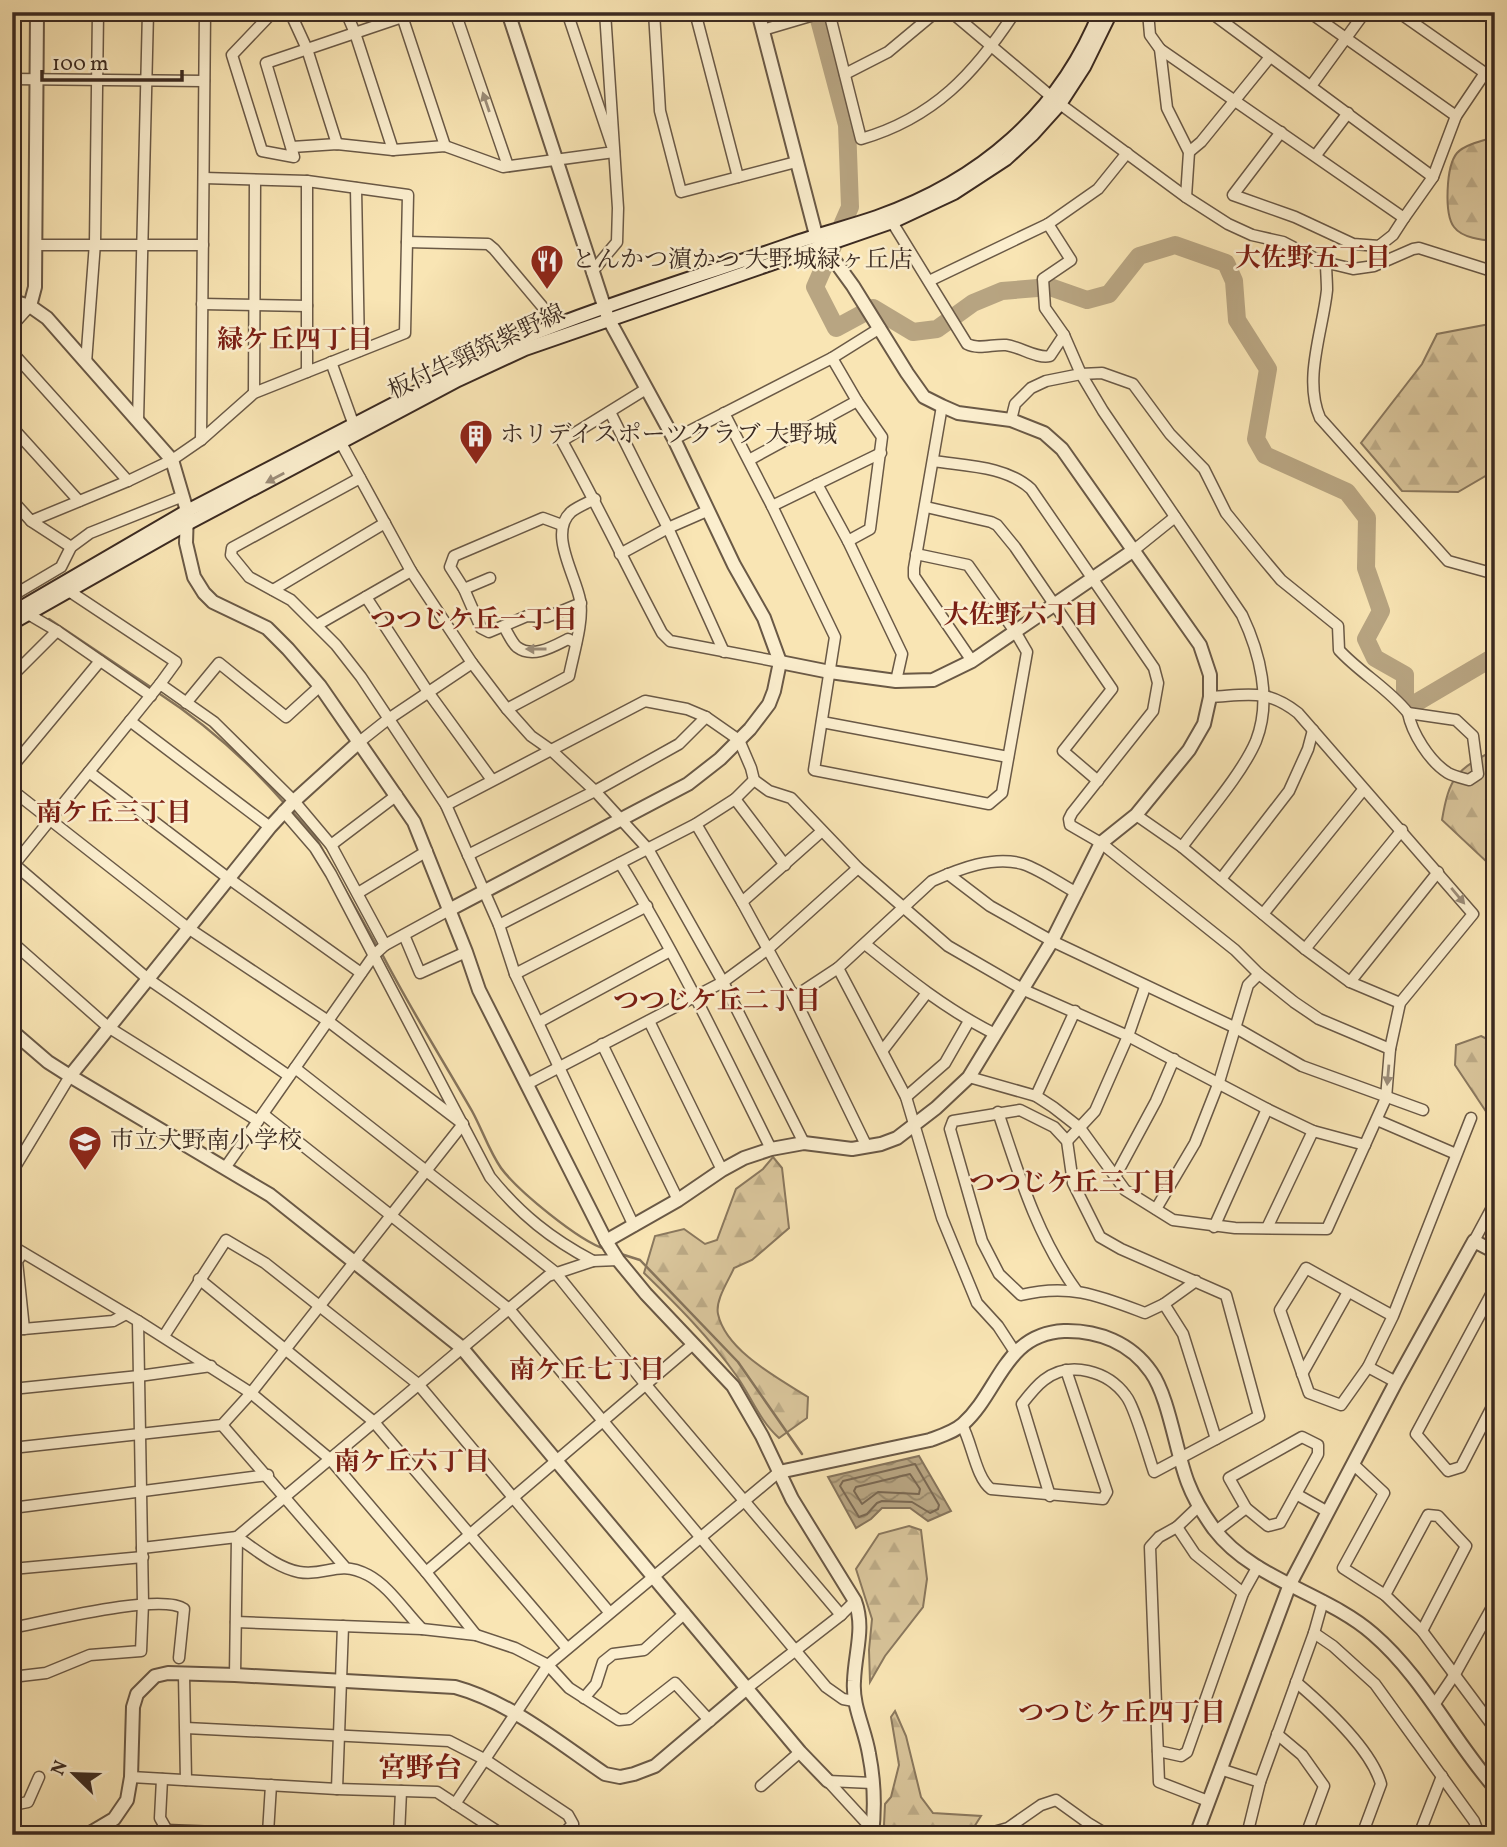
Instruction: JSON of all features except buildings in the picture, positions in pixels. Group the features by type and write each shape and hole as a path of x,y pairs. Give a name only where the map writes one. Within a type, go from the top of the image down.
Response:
{"street":[{"path":"12,326 30,306 35,286 37,12"},
{"path":"86,363 96,243 98,12"},
{"path":"138,421 148,12"},
{"path":"201,440 205,12"},
{"path":"273,12 232,55 262,151 294,157 267,63 417,12"},
{"path":"290,12 307,49 337,144"},
{"path":"346,12 393,150"},
{"path":"455,12 508,166"},
{"path":"225,1168 361,972 385,945 688,784 739,740 768,704 774,691 780,662 764,618 734,565 674,439 606,314 508,12"},
{"path":"566,12 614,152"},
{"path":"592,272 617,242 605,12"},
{"path":"654,12 660,111 681,192 796,162"},
{"path":"695,12 738,177"},
{"path":"606,1241 744,1158 771,1149 804,1143 852,1149 867,1147 897,1138 916,1125 968,1077 1052,941 1101,843 1136,815 1189,750 1204,724 1210,697 1210,675 1200,645 1062,449 1044,433 1011,420 958,412 924,397 853,286 819,241 758,12"},
{"path":"763,30 826,12 862,139 901,125 943,98 961,83 1016,12"},
{"path":"845,74 888,51 936,12"},
{"path":"951,12 1056,100 1186,197 1228,224 1252,235 1283,242 1326,262 1363,269 1419,248 1495,272"},
{"name":"板付牛頸筑紫野線","path":"12,613 187,511 458,380 606,314 819,241 937,191 990,159 1056,100 1100,12"},
{"name":"板付牛頸筑紫野線","path":"819,241 891,222 954,194 1006,159 1033,134 1056,100 1084,67 1111,12"},
{"path":"1148,12 1150,35 1160,49 1404,218"},
{"path":"1210,12 1433,177"},
{"path":"1309,12 1456,116"},
{"path":"1311,86 1365,12"},
{"path":"1281,132 1233,195 1294,217 1353,244 1379,246 1393,236 1433,177 1456,116 1485,73 1398,12"},
{"path":"402,15 445,146"},
{"path":"1160,49 1167,108 1189,152 1186,197"},
{"path":"1189,152 1201,142 1270,57"},
{"path":"12,79 204,81"},
{"path":"1316,155 1348,113"},
{"path":"292,147 337,144 393,150 445,146 503,167 614,152"},
{"path":"929,281 1048,224 1098,189 1127,153"},
{"path":"31,521 172,460 201,440 254,393 405,333 408,195 307,181 204,178"},
{"path":"254,393 255,180"},
{"path":"307,181 307,372"},
{"path":"356,188 359,351"},
{"path":"891,222 967,344 972,347 1003,345 1021,348 1044,357 1050,356 1064,335"},
{"path":"1048,224 1071,260 1043,279 1045,308 1064,335 1081,374 1242,615 1262,667 1257,738 1247,757 1182,847"},
{"path":"407,242 488,244 495,248 557,324"},
{"path":"35,244 203,245"},
{"path":"1326,262 1327,288 1314,376 1314,397 1320,418 1448,561 1495,574"},
{"path":"12,301 30,306 47,318 172,460 187,511 186,543 194,577 204,593 213,602 267,628 320,686 397,795 414,822 427,851 479,990 606,1241 618,1260 692,1345 733,1386 762,1436 792,1499 855,1601 861,1616 861,1630 853,1683 854,1701 869,1754 875,1833"},
{"path":"202,304 307,306"},
{"name":"板付牛頸筑紫野線","path":"12,623 185,525 341,443 355,429 473,361 557,324 606,314"},
{"path":"674,439 832,358 879,326"},
{"path":"12,352 128,481"},
{"path":"832,358 882,437 870,529 848,541"},
{"path":"331,362 355,429"},
{"path":"1011,420 1015,404 1031,388 1046,381 1102,373 1133,384 1170,434 1204,469 1226,513 1260,555 1282,580 1338,626 1339,650 1360,670 1395,696 1408,713 1410,724 1422,743 1448,773 1469,780 1478,774 1473,736 1456,720 1408,713"},
{"path":"646,389 562,441 595,499 620,554 662,633 670,641 830,672 896,681 933,680 972,661 1016,632 1134,550 1175,517"},
{"path":"749,460 857,401"},
{"path":"942,406 914,576 972,661"},
{"path":"610,412 668,528 724,652"},
{"path":"724,413 835,637 814,770 989,804 1002,793 1027,652 1016,632 968,565 916,554"},
{"path":"12,427 79,501"},
{"path":"341,443 411,571 472,663 531,736 551,750 595,791 648,849 723,982 804,1143"},
{"path":"772,506 881,453"},
{"path":"933,460 1009,474 1031,489 1154,668 1158,683 1153,711 1069,819 1070,825 1101,843 1235,950 1259,974 1319,1019 1390,1049"},
{"path":"360,478 232,548 230,555 249,577 291,600 317,625 361,677 387,720 446,805 499,925 515,974 634,1226"},
{"path":"817,484 848,541 902,654 896,681"},
{"path":"12,596 61,567 71,547 90,533 183,496"},
{"path":"507,709 569,676 581,603 564,554 562,525 570,513 595,499"},
{"path":"12,500 31,521 71,547"},
{"path":"926,507 998,525 1112,689 1063,751 1098,781"},
{"path":"620,554 668,528 708,511"},
{"path":"562,525 543,518 454,556 450,567 464,589 481,628 489,632 527,616 547,617 581,603"},
{"path":"273,590 385,523"},
{"path":"317,625 411,571"},
{"path":"464,589 490,578"},
{"path":"69,591 176,662 13,865 148,979 292,1072 426,1170 555,1272 646,1385 841,1615"},
{"path":"366,597 428,692 492,780"},
{"path":"28,614 151,696"},
{"path":"505,627 517,647 531,652 546,650 568,639 576,643"},
{"path":"12,676 57,631"},
{"path":"12,767 100,661"},
{"path":"186,703 219,663 286,717 320,686"},
{"path":"12,1172 70,1076 283,811 387,720 472,663"},
{"path":"160,684 214,722 294,801 331,845 385,945"},
{"path":"968,1077 1036,1096 1080,1128 1125,1190 1173,1220 1214,1227 1327,1229 1385,1098 1390,1049 1400,1003 1473,914 1384,808 1363,790 1298,713 1281,700 1262,695 1210,697"},
{"path":"446,805 645,701 687,709 706,717 739,740 754,780 769,791 790,798 858,869 948,946 1024,990 1128,1036 1313,1131 1365,1145"},
{"path":"468,855 595,791 679,744 706,717"},
{"path":"130,721 270,827"},
{"path":"822,722 1008,757"},
{"path":"1221,879 1289,791 1308,749 1313,730"},
{"path":"89,772 228,878 361,972"},
{"path":"499,925 696,824 734,799 754,780"},
{"path":"12,790 187,928 328,1021 463,1124"},
{"path":"1263,914 1363,790"},
{"path":"331,845 397,795"},
{"path":"734,799 785,865"},
{"path":"283,811 315,848 490,1177 528,1218 563,1245 593,1261"},
{"path":"1136,815 1182,847 1305,949 1350,982 1400,1003"},
{"path":"696,824 794,997 867,1147"},
{"path":"1305,949 1402,830"},
{"path":"742,902 822,831"},
{"path":"358,893 427,851"},
{"path":"794,997 838,968 932,881 948,874 1000,860 1024,864 1077,893"},
{"path":"620,863 647,906 695,995 771,1149"},
{"path":"527,1084 723,982 768,949 858,869"},
{"path":"1350,982 1438,873"},
{"path":"948,874 990,905 1052,941 1236,1028 1302,1066 1423,1110"},
{"path":"515,974 647,906"},
{"path":"404,934 421,973 466,952"},
{"path":"12,942 108,1027 260,1118 392,1214 509,1309 826,1687 843,1699 854,1701"},
{"path":"865,944 926,994 995,1034"},
{"path":"539,1022 670,951"},
{"path":"838,968 906,1097 942,1218 959,1264 977,1303 998,1326 1015,1352"},
{"path":"1156,1209 1195,1143 1219,1082 1248,985 1259,974"},
{"path":"1067,1142 1095,1111 1128,1036 1145,987"},
{"path":"883,1050 926,994"},
{"path":"1036,1096 1074,1011"},
{"path":"649,1021 722,1170"},
{"path":"906,1097 945,1063 969,1021"},
{"path":"12,1031 48,1062 70,1076 270,1195 461,1347 800,1752 875,1833"},
{"path":"602,1044 678,1200"},
{"path":"1115,1177 1156,1101 1174,1059"},
{"path":"1214,1227 1267,1109"},
{"path":"1050,1496 1022,1404 1046,1378 1066,1370 1088,1370 1107,1378 1128,1396 1154,1472 1181,1460 1259,1416 1226,1295 1121,1249 1100,1237 1073,1183 1067,1142 1054,1126 1020,1110 953,1121 950,1129 982,1241 999,1274 1021,1295 1045,1289 1076,1290 1098,1295 1145,1313 1164,1304 1196,1282"},
{"path":"998,1112 1032,1213 1055,1262 1076,1290"},
{"path":"1394,1316 1306,1268 1280,1310 1308,1393 1341,1405 1368,1367 1394,1316 1471,1118"},
{"path":"1377,1120 1456,1154"},
{"path":"12,1448 222,1425 463,1124"},
{"path":"1267,1228 1313,1131"},
{"path":"1196,1835 1290,1584 1396,1382 1495,1202"},
{"path":"164,1336 226,1240 265,1263 418,1384 609,1612"},
{"path":"1474,1241 1495,1252"},
{"path":"12,1246 164,1336 251,1392 330,1459 476,1635"},
{"path":"23,1253 17,1261 24,1329"},
{"path":"12,1569 143,1553 237,1537 461,1347 555,1272 593,1261 618,1260"},
{"path":"199,1279 373,1421 566,1647"},
{"path":"1494,1289 1416,1434 1448,1471 1461,1467 1495,1401"},
{"path":"1302,1374 1348,1292"},
{"path":"1164,1304 1183,1334 1216,1440"},
{"path":"12,1330 113,1321 126,1314"},
{"path":"12,1677 46,1673 90,1655 141,1651 144,1603 138,1321"},
{"path":"455,1804 548,1665 566,1647 779,1472 946,1435 962,1425 980,1405 1001,1369 1015,1352 1036,1338 1061,1331 1090,1332 1112,1338 1132,1352 1152,1373 1188,1483 1216,1531 1234,1549 1258,1566 1323,1601 1372,1633 1392,1653 1434,1705 1478,1769 1495,1788"},
{"path":"426,1572 692,1345"},
{"path":"12,1389 211,1366"},
{"path":"1368,1367 1396,1382"},
{"path":"962,1425 986,1486 999,1491 1102,1499 1107,1492 1066,1370"},
{"path":"222,1425 344,1566 376,1580 422,1629"},
{"path":"1302,1437 1318,1446 1318,1454 1296,1494 1280,1523 1268,1526 1246,1508 1229,1478 1302,1437"},
{"path":"1353,1464 1384,1493 1343,1568 1385,1595 1422,1631 1493,1723"},
{"path":"12,1508 268,1475"},
{"path":"1296,1494 1328,1512"},
{"path":"1199,1506 1177,1527 1158,1537 1150,1547 1159,1782 1208,1801"},
{"path":"1216,1531 1246,1508"},
{"path":"1385,1595 1428,1515 1438,1516 1466,1546 1422,1631"},
{"path":"1177,1527 1195,1555 1243,1593"},
{"path":"237,1537 286,1569 316,1573 344,1566"},
{"path":"235,1675 237,1537"},
{"path":"1157,1751 1181,1756 1187,1752 1243,1593 1258,1566"},
{"path":"86,1835 114,1819 127,1800 131,1777 133,1707 137,1694 155,1676 169,1673 235,1675 455,1687 477,1693 515,1713 606,1774 620,1777 655,1766 855,1601"},
{"path":"1248,1835 1261,1782 1323,1601"},
{"path":"1434,1705 1455,1674 1495,1602"},
{"path":"12,1628 144,1603 178,1604 184,1609 179,1658"},
{"path":"584,1698 596,1684 603,1662 613,1654 644,1650 685,1613"},
{"path":"236,1622 422,1629 476,1635 515,1648 548,1665 569,1688 619,1720 629,1719 675,1684 710,1721"},
{"path":"337,1788 344,1626"},
{"path":"1314,1633 1376,1684 1474,1821 1477,1829 1475,1835"},
{"path":"184,1675 186,1780"},
{"path":"1296,1682 1329,1710 1364,1754 1379,1778 1381,1784 1363,1835"},
{"path":"186,1728 449,1741 484,1759 568,1815 573,1824 562,1835"},
{"path":"1277,1734 1302,1755 1324,1787 1306,1835"},
{"path":"761,1786 800,1752"},
{"path":"1220,1769 1261,1782"},
{"path":"1419,1835 1442,1776"},
{"path":"12,1801 18,1804 28,1802 39,1777"},
{"path":"131,1777 437,1791 503,1835"},
{"path":"162,1779 160,1818 168,1832 296,1835"},
{"path":"828,1781 872,1783"},
{"path":"268,1833 271,1785"},
{"path":"399,1835 401,1791"},
{"path":"983,1835 1008,1828 1041,1805 1056,1800 1108,1835"}],"green space":[{"path":"1495,138 1495,241 1473,238 1458,231 1451,221 1448,201 1450,168 1457,153 1468,146"},
{"path":"1495,323 1495,473 1458,492 1402,491 1361,443 1422,364 1437,334"},
{"path":"1495,750 1495,863 1489,864 1442,820 1448,794 1456,776 1471,763"},
{"path":"1481,1036 1495,1043 1495,1125 1455,1065 1456,1045"},
{"path":"773,1157 782,1168 789,1228 752,1260 734,1268 720,1296 718,1314 731,1340 742,1352 808,1397 807,1418 779,1438 766,1424 736,1375 715,1348 644,1273 655,1236 684,1229 705,1244 717,1240 736,1189 763,1169"},
{"path":"909,1526 921,1530 927,1579 923,1607 885,1656 870,1682 872,1619 856,1569 879,1534"},
{"path":"895,1711 906,1736 921,1797 933,1813 981,1816 969,1835 899,1835 884,1825 885,1804 891,1797 899,1765 891,1717"}],"water":[{"path":"919,1456 951,1511 928,1521 910,1508 882,1508 856,1528 828,1477"}],"waterway":[{"path":"817,12 847,125 850,207 815,287 836,328 873,308 913,332 937,329 973,303 1002,291 1050,287 1087,300 1109,294 1139,256 1175,245 1226,263 1234,281 1237,320 1268,369 1256,439 1265,455 1347,492 1367,518 1366,568 1381,611 1366,639 1375,658 1405,675 1405,699 1414,704 1492,658 1495,660"},
{"path":"49,619 152,688"},
{"path":"157,692 226,744 286,805"},
{"path":"291,810 316,838 378,948"},
{"path":"382,954 472,1111 501,1168 550,1214 580,1236 605,1249"},
{"path":"621,1254 640,1260 738,1362 802,1454"}],"place":[{"name":"とんかつ濵かつ 大野城緑ヶ丘店","path":"547,291"},
{"name":"ホリデイスポーツクラブ 大野城","path":"476,466"},
{"name":"市立大野南小学校","path":"85,1172"}],"district":[{"name":"大佐野五丁目","path":"1313,259"},
{"name":"緑ケ丘四丁目","path":"295,341"},
{"name":"大佐野六丁目","path":"1021,616"},
{"name":"つつじケ丘一丁目","path":"474,621"},
{"name":"南ケ丘三丁目","path":"114,814"},
{"name":"つつじケ丘二丁目","path":"717,1002"},
{"name":"つつじケ丘三丁目","path":"1073,1184"},
{"name":"南ケ丘七丁目","path":"587,1371"},
{"name":"南ケ丘六丁目","path":"412,1463"},
{"name":"つつじケ丘四丁目","path":"1122,1714"},
{"name":"宮野台","path":"420,1769"}]}
